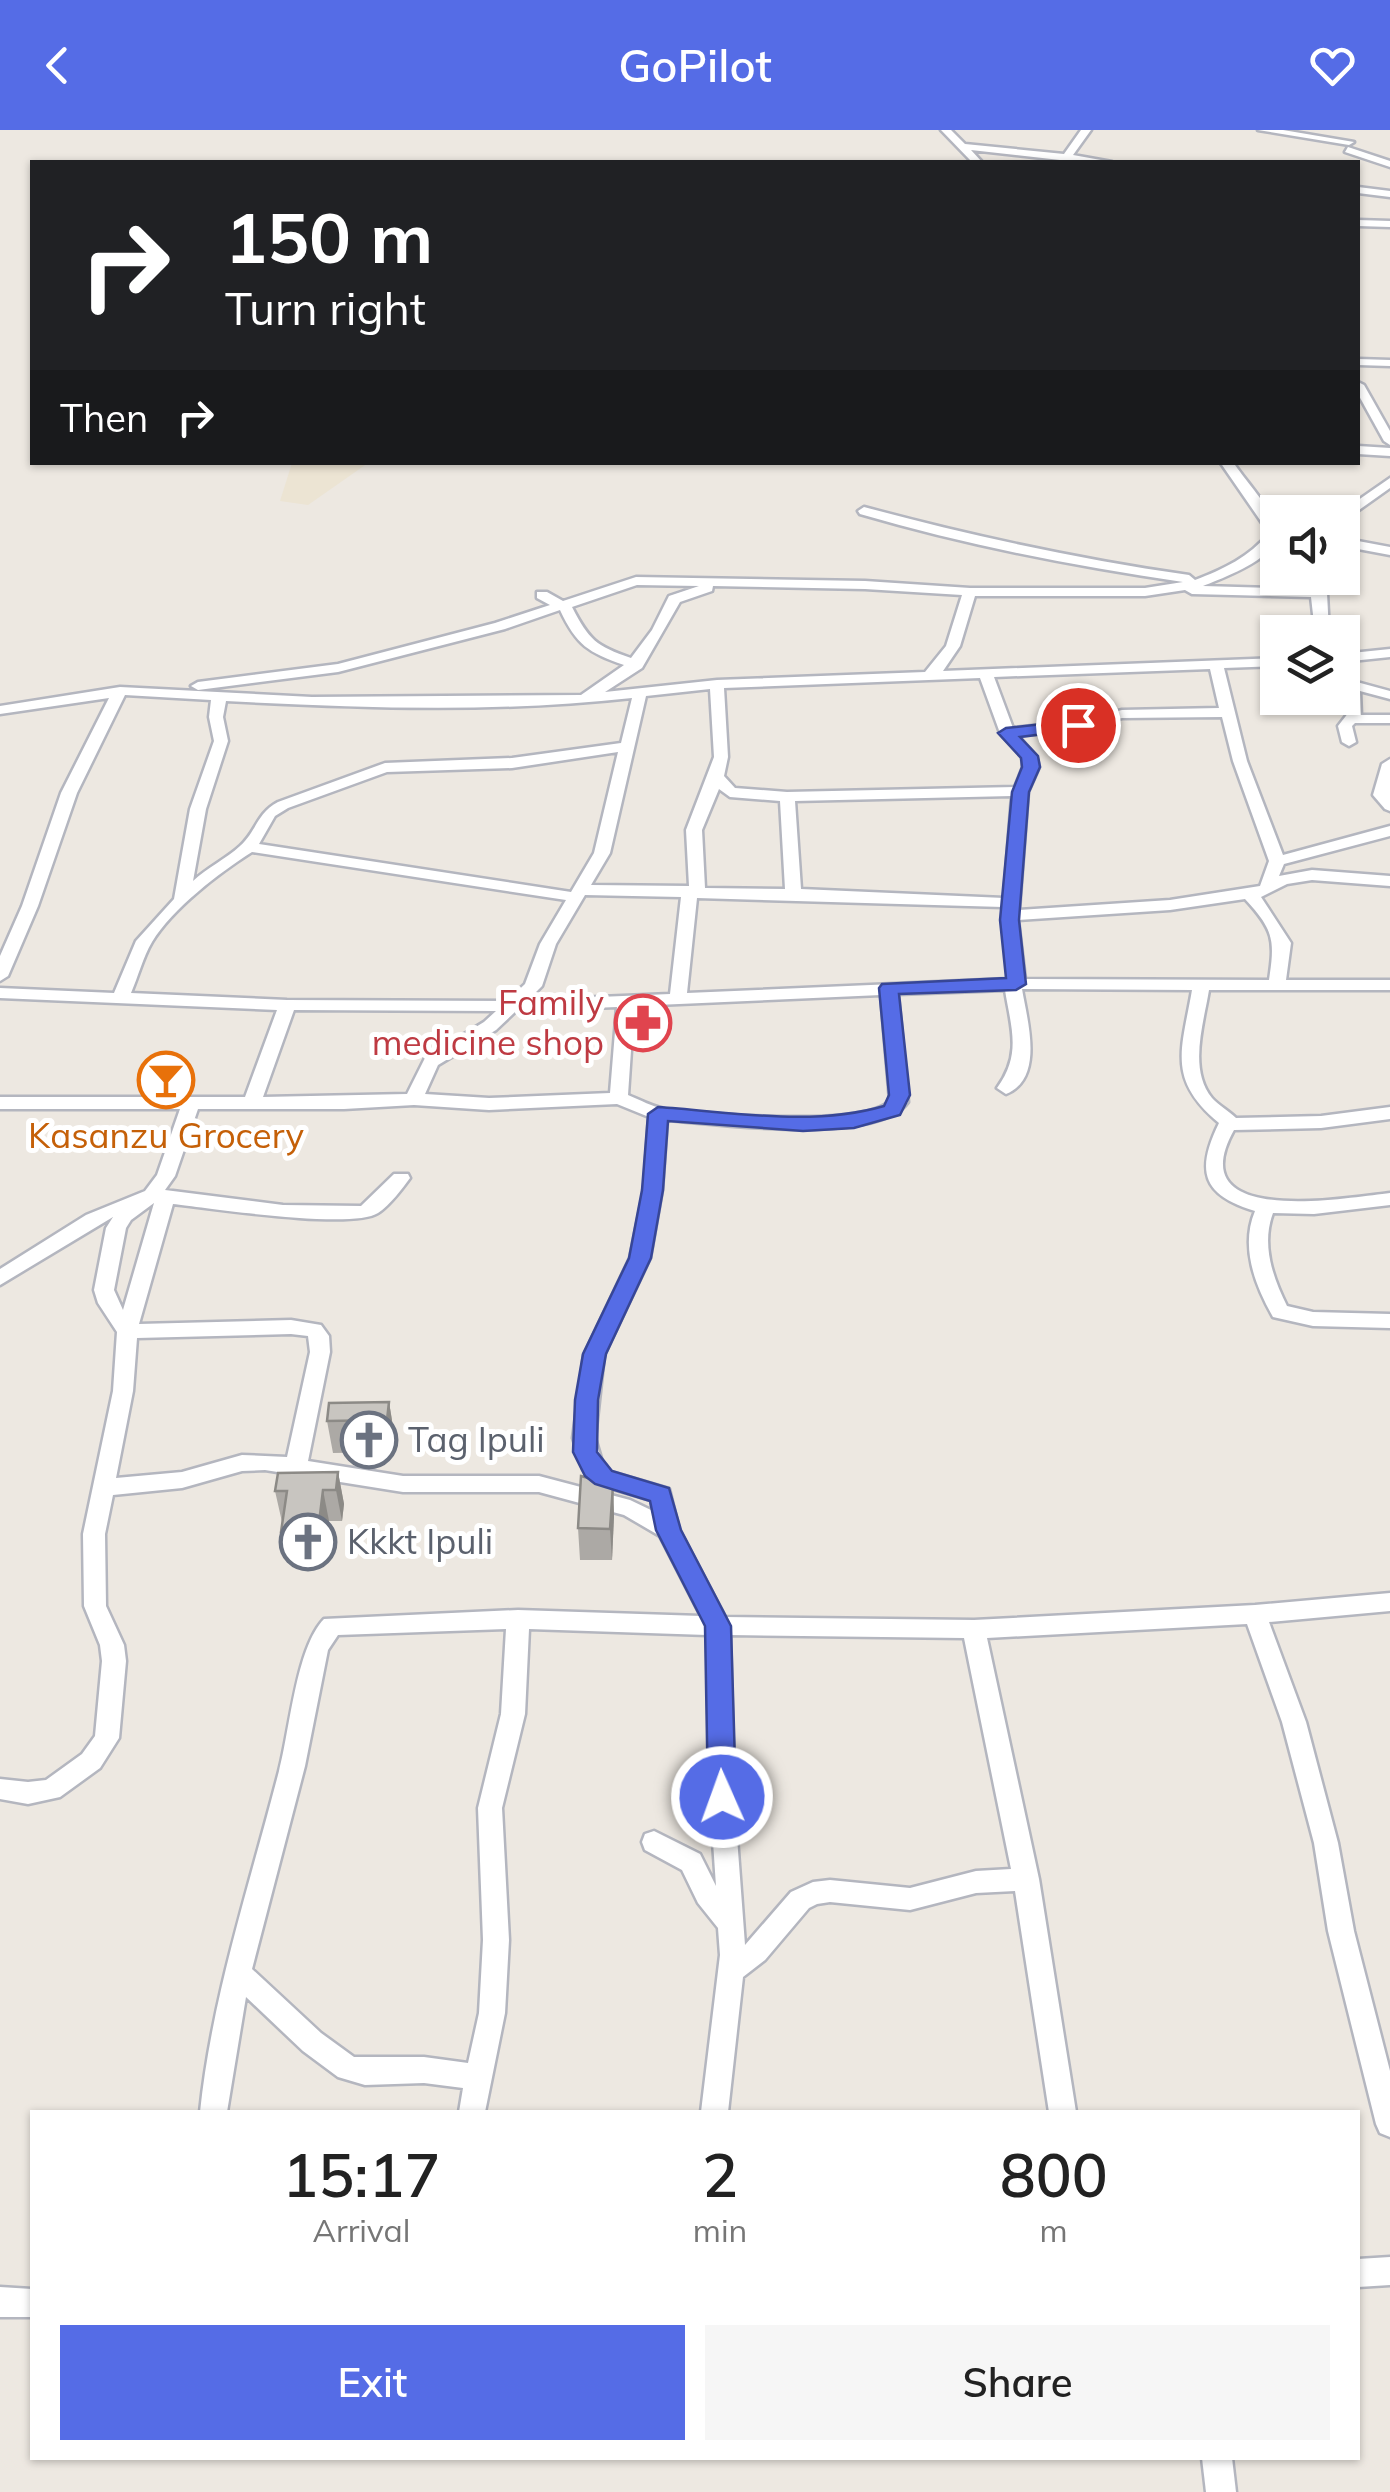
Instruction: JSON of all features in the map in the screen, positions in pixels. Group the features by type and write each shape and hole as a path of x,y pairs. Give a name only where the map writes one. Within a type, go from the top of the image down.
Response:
{"street":[{"path":"946,130 974,160"},
{"path":"959,146 1063,160 1086,130"},
{"path":"1263,130 1390,164"},
{"path":"1346,150 1355,130"},
{"path":"1360,190 1390,194"},
{"path":"1360,222 1390,224"},
{"path":"1360,362 1390,363"},
{"path":"1364,405 1390,404"},
{"path":"1364,405 1390,441"},
{"path":"1360,450 1390,452"},
{"path":"1228,465 1260,509"},
{"path":"1362,502 1390,482"},
{"path":"1362,502 1384,506"},
{"path":"864,510 922,528 1079,564 1209,578"},
{"path":"1360,545 1390,551"},
{"path":"1172,589 1209,578 1260,551"},
{"path":"158,692 338,668 563,606 636,581 970,592 1260,587"},
{"path":"581,699 637,665 659,636 674,600 729,582"},
{"path":"930,674 948,662 970,592"},
{"path":"542,596 563,606 578,633 595,650 637,665"},
{"path":"1360,656 1390,654"},
{"path":"0,710 120,692 392,702 581,699 717,684 1260,663"},
{"path":"1216,665 1240,761 1277,861"},
{"path":"986,672 1006,733 1029,756 1031,767 1021,791 1010,940 1023,1048 1018,1073 1006,1088"},
{"path":"678,1000 693,892 694,830 721,756 717,684"},
{"path":"1360,687 1390,695"},
{"path":"0,976 30,906 68,793 120,692"},
{"path":"414,1099 431,1062 515,1006 532,986 548,944 602,853 616,804 624,747 640,693"},
{"path":"182,900 198,809 221,741 216,717 219,698"},
{"path":"1006,733 1078,725 1122,714 1228,712"},
{"path":"1349,742 1345,726 1354,715"},
{"path":"1351,719 1390,719"},
{"path":"120,999 144,941 215,868 249,846 270,813 386,768 512,763 624,747"},
{"path":"1390,764 1381,796 1390,806"},
{"path":"716,778 730,792 787,797 1021,791"},
{"path":"787,797 794,894"},
{"path":"1276,986 1283,943 1258,891 1277,861 1390,831"},
{"path":"249,846 577,894 794,894 1012,909 1170,905 1258,891 1280,879 1328,874 1390,881"},
{"path":"0,994 287,1005 515,1006 1015,984 1390,985"},
{"path":"1201,985 1190,1064 1203,1100 1226,1116 1229,1124 1215,1152 1218,1180 1236,1198 1266,1208 1390,1199"},
{"path":"0,1103 252,1104 414,1099 489,1104 619,1098 658,1114 803,1124 854,1122 892,1110 900,1095 889,988"},
{"path":"619,1098 626,1002"},
{"path":"252,1104 287,1005"},
{"path":"0,1788 28,1793 51,1790 91,1760 107,1738 114,1661 112,1645 96,1606 94,1534 123,1391 127,1330 159,1196 178,1152 191,1104"},
{"path":"1229,1124 1321,1122 1390,1113"},
{"path":"658,1114 652,1190 640,1258 594,1354 584,1438 585,1452 594,1470 604,1478 661,1495 668,1530 718,1626 731,1971 714,2110"},
{"path":"0,1278 105,1213 159,1196 283,1211 365,1212 402,1178"},
{"path":"127,1330 105,1297 112,1241 124,1215 159,1196"},
{"path":"1266,1208 1256,1232 1266,1278 1280,1312 1313,1319 1390,1321"},
{"path":"127,1330 188,1332 291,1326 316,1332 320,1352 296,1465"},
{"path":"106,1487 182,1480 251,1462 296,1465 403,1484 539,1484 630,1508 668,1530"},
{"path":"214,2110 219,2055 302,1733 318,1644 325,1631 336,1625 518,1619 974,1629 1255,1614 1390,1602"},
{"path":"1255,1614 1299,1739 1390,2124"},
{"path":"473,2110 492,2013 496,1940 490,1808 512,1725 518,1619"},
{"path":"974,1629 1026,1879 1063,2110"},
{"path":"654,1842 691,1862 714,1906 730,1924"},
{"path":"731,1971 756,1952 800,1900 813,1893 830,1891 910,1899 976,1882 1026,1879"},
{"path":"239,1974 312,2042 348,2068 365,2072 424,2070 481,2078"},
{"path":"1360,2273 1390,2271"},
{"path":"0,2302 30,2303"},
{"path":"1217,2460 1221,2492"}],"shaded area":[{"path":"291,465 365,465 308,505 280,501"}],"building":[{"path":"389,1402 387,1420 327,1421 329,1403"},
{"path":"338,1472 336,1490 323,1490 318,1531 281,1532 287,1491 275,1491 278,1473"},
{"path":"581,1476 613,1485 610,1529 578,1528"}],"place":[{"name":"Family medicine shop","path":"643,1023"},
{"name":"Kasanzu Grocery","path":"166,1080"},
{"name":"Tag Ipuli","path":"369,1440"},
{"name":"Kkkt Ipuli","path":"308,1542"}],"route":[{"path":"722,1797 718,1626 668,1530 661,1495 604,1478 594,1470 585,1452 586,1400 594,1354 640,1258 652,1190 658,1114 803,1124 854,1122 892,1110 900,1095 889,988 1016,984 1010,920 1020,792 1031,767 1029,756 1006,733 1078,725"}]}
